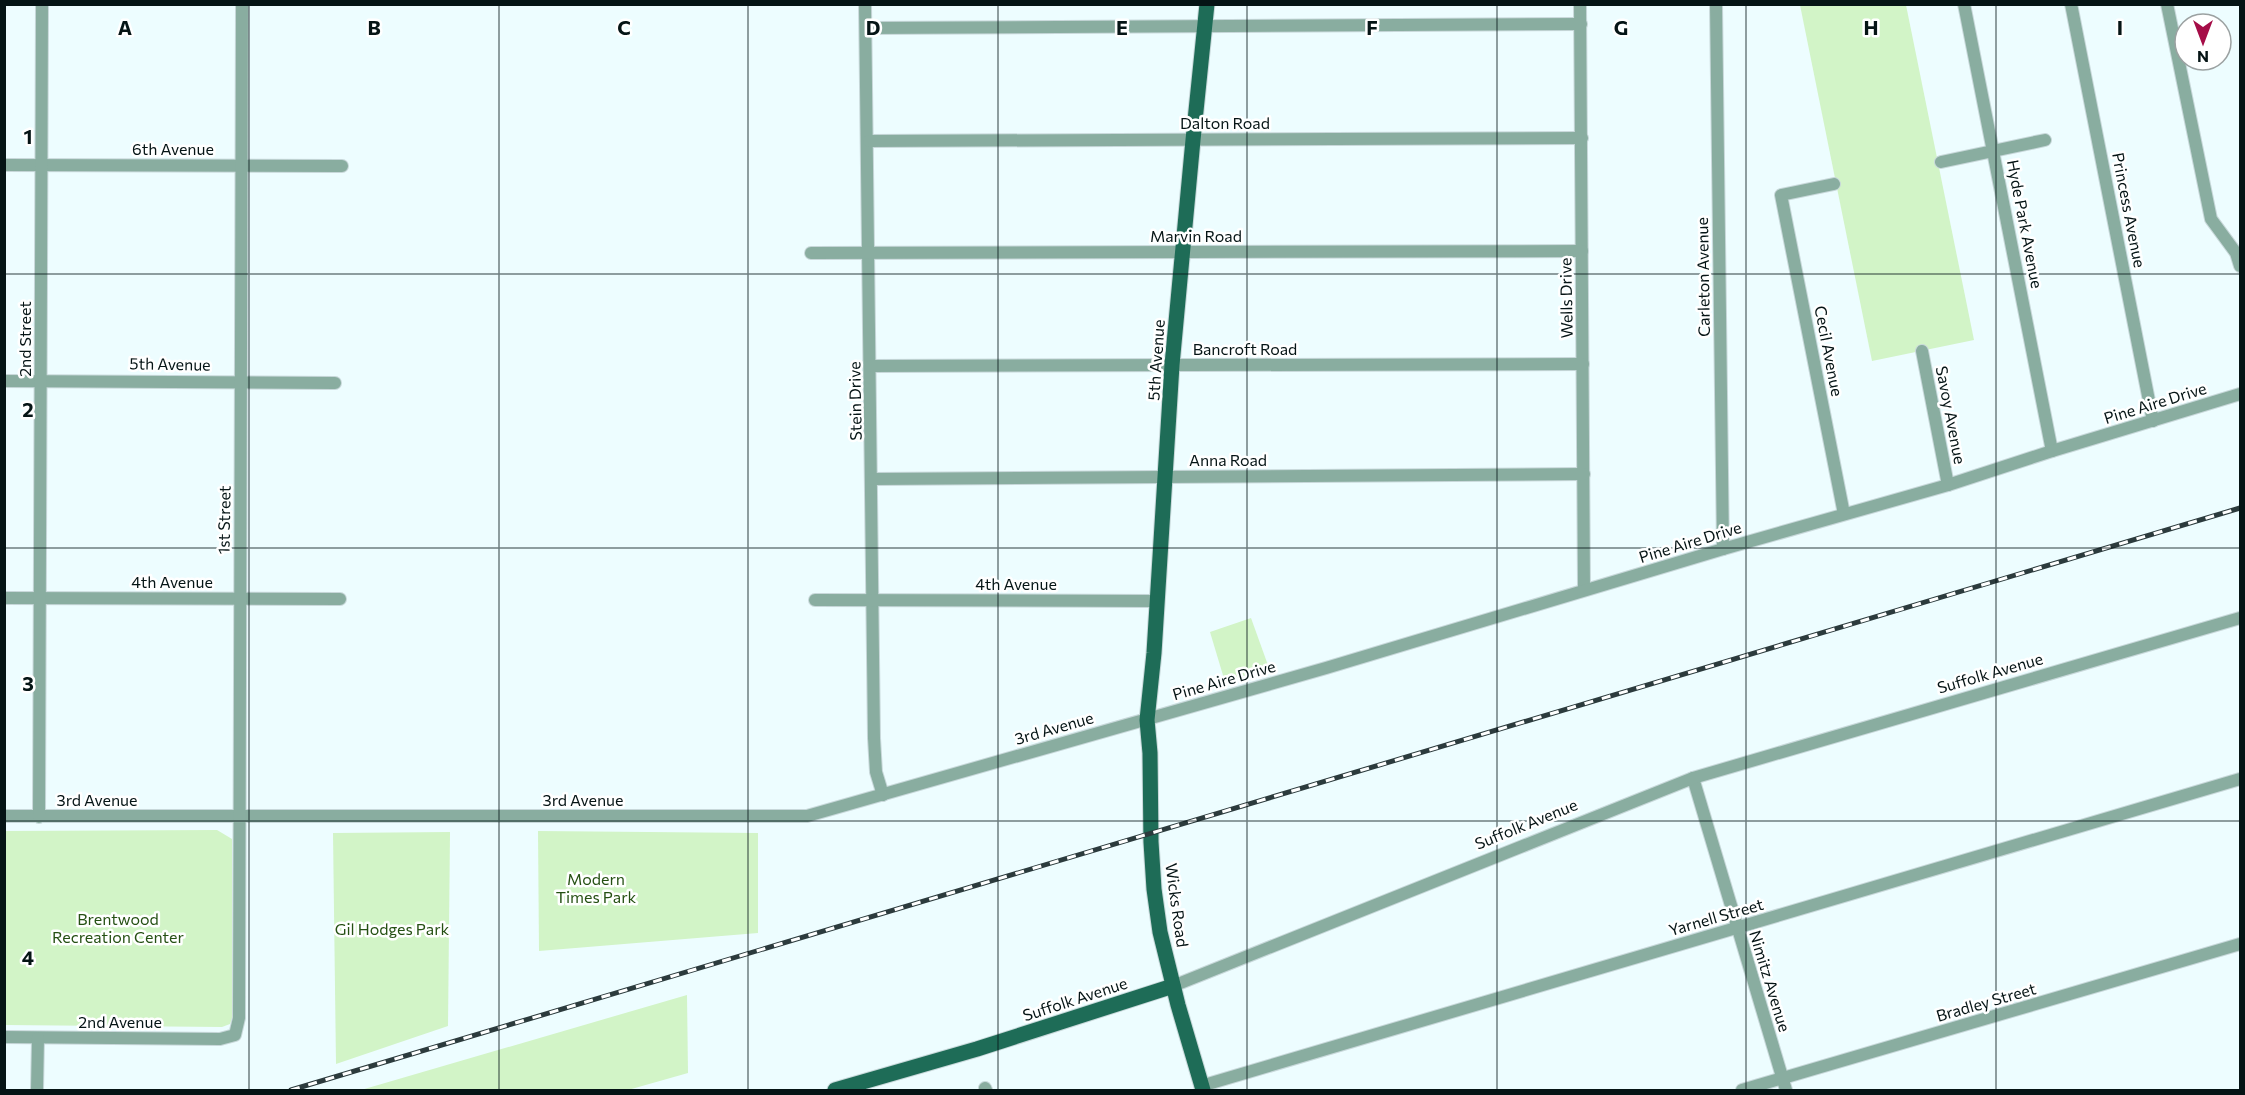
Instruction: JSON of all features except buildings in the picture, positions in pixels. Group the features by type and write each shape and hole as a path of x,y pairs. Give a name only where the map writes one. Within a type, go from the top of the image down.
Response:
{"main road":[{"name":"5th Avenue","path":"1148,720 1172,365 1208,4"},
{"name":"Wicks Road","path":"1148,720 1151,842 1160,932 1202,1088"},
{"name":"Suffolk Avenue","path":"835,1090 865,1086 1173,986"}],"street":[{"name":"2nd Street","path":"39,817 42,4"},
{"name":"1st Street","path":"235,1035 239,1018 242,4"},
{"name":"Stein Drive","path":"865,4 873,479 874,738 876,772 883,795"},
{"name":"Wells Drive","path":"1580,4 1584,590"},
{"name":"Carleton Avenue","path":"1716,4 1723,549"},
{"name":"Hyde Park Avenue","path":"1964,4 2052,451"},
{"name":"Princess Avenue","path":"2071,4 2153,421"},
{"path":"2167,4 2211,219 2236,253 2241,266"},
{"path":"866,28 1581,24"},
{"name":"Dalton Road","path":"868,141 1581,138"},
{"path":"1941,162 2045,140"},
{"name":"6th Avenue","path":"4,165 342,166"},
{"name":"Cecil Avenue","path":"1834,184 1781,195 1844,514"},
{"name":"Marvin Road","path":"811,253 1582,251"},
{"name":"Savoy Avenue","path":"1922,351 1948,485"},
{"name":"Bancroft Road","path":"871,366 1583,364"},
{"name":"5th Avenue","path":"4,381 334,382"},
{"name":"Pine Aire Drive","path":"1148,720 1723,549 1948,485 2241,394"},
{"name":"Anna Road","path":"873,479 1584,474"},
{"name":"4th Avenue","path":"4,598 339,599"},
{"name":"4th Avenue","path":"815,600 1157,602"},
{"path":"2239,618 2241,631"},
{"name":"Suffolk Avenue","path":"1173,986 1693,778 2239,618"},
{"name":"3rd Avenue","path":"4,816 807,816 1084,736 1148,720"},
{"name":"Nimitz Avenue","path":"1693,778 1784,1084"},
{"name":"Yarnell Street","path":"1202,1088 1737,927 2241,779"},
{"name":"Bradley Street","path":"1742,1090 1784,1084 2241,944"},
{"name":"2nd Avenue","path":"4,1037 220,1039 235,1035"},
{"path":"36,1090 38,1038"}],"green space":[{"path":"1800,5 1906,5 1974,340 1872,361"},
{"path":"1251,618 1269,668 1225,682 1210,632"},
{"name":"Brentwood Recreation Center","path":"217,830 232,839 232,1018 230,1024 222,1027 5,1025 5,831"},
{"name":"Modern Times Park","path":"538,831 758,833 758,933 539,951"},
{"name":"Gil Hodges Park","path":"450,832 448,1026 336,1064 333,833"},
{"path":"687,995 688,1073 628,1090 361,1090"}],"railway":[{"path":"291,1090 2240,508"}]}
